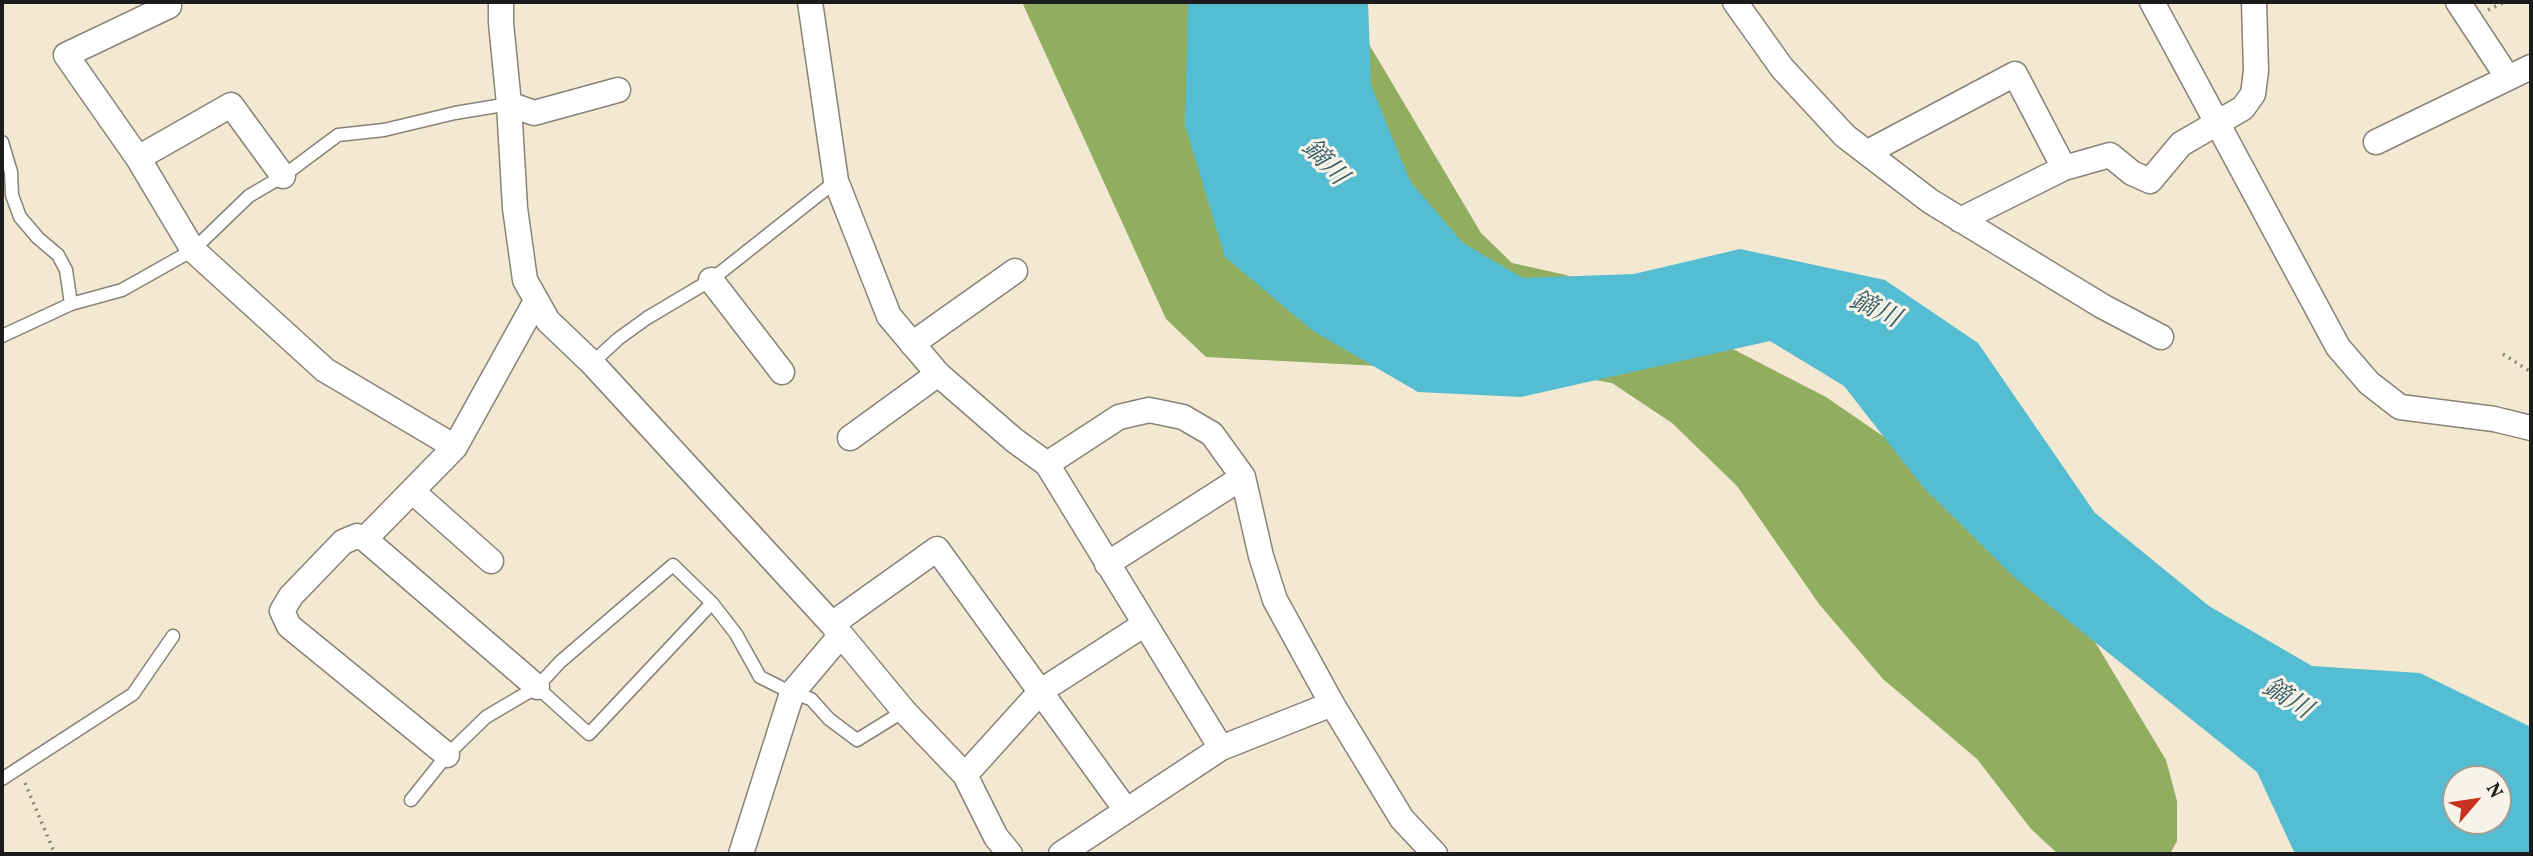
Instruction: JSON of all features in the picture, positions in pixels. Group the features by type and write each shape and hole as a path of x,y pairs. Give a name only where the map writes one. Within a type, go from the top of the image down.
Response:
{"street":[{"path":"166,2 169,6 66,55 138,158 193,250 325,370 455,447"},
{"path":"501,2 515,208 525,280 536,301 548,321 592,363 837,630 904,711 965,775 997,848"},
{"path":"810,2 836,181 889,316 938,374 1014,440 1047,464 1221,748"},
{"path":"1735,2 1782,68 1845,136 1930,201 2102,306 2161,337"},
{"path":"1960,220 2064,167 2110,155 2133,173 2150,181 2181,144 2243,108 2253,94 2256,71 2254,2"},
{"path":"2458,2 2508,78"},
{"path":"2160,8 2217,123 2338,347 2369,383 2400,407 2494,419 2531,428"},
{"path":"2376,142 2531,67"},
{"path":"1868,152 2015,74 2064,167"},
{"path":"509,104 534,113 618,90"},
{"path":"138,158 231,105 283,176"},
{"path":"912,344 1015,271"},
{"path":"711,280 782,372"},
{"path":"365,539 455,447 536,301"},
{"path":"850,438 938,374"},
{"path":"1047,464 1119,417 1149,410 1183,416 1212,434 1243,477 1261,556 1275,600 1332,704 1402,819 1435,854"},
{"path":"1107,564 1243,477"},
{"path":"412,492 491,561"},
{"path":"447,755 289,626 282,611 291,596 342,542 357,536 365,539 537,687"},
{"path":"741,854 792,693 837,630 937,549 1126,810"},
{"path":"965,775 1041,691 1144,624"},
{"path":"1061,854 1221,748 1332,704"}],"lane":[{"path":"2,336 71,304 122,290 193,250 249,197 283,176 338,135 384,130 455,113 509,104"},
{"path":"2,142 11,172 12,195 20,217 38,238 58,255 66,270 71,304"},
{"path":"592,363 638,325 711,280 836,181"},
{"path":"411,800 447,755 486,718 537,687 560,662 673,565 712,603 736,634 760,677 811,699 829,719 857,740 904,711"},
{"path":"537,687 589,734 712,603"},
{"path":"2,779 133,694 173,636"}],"path":[{"path":"2486,12 2505,2"},
{"path":"2503,354 2531,372"},
{"path":"18,768 55,854"}],"green space":[{"path":"1022,2 1344,2 1481,233 1512,263 1566,275 1731,348 1826,397 1906,452 2065,592 2166,760 2177,801 2177,841 2170,854 2058,854 2031,829 1977,759 1883,679 1819,604 1737,486 1672,423 1612,383 1537,370 1435,369 1206,357 1166,319"}],"water":[{"name":"鏑川","path":"1188,2 1368,2 1371,85 1410,181 1463,243 1523,278 1634,274 1740,249 1885,280 1978,343 2095,513 2209,606 2312,666 2420,673 2531,727 2531,854 2295,854 2257,772 2015,578 1923,487 1844,386 1770,341 1521,397 1418,392 1313,331 1225,257 1185,125"}]}
